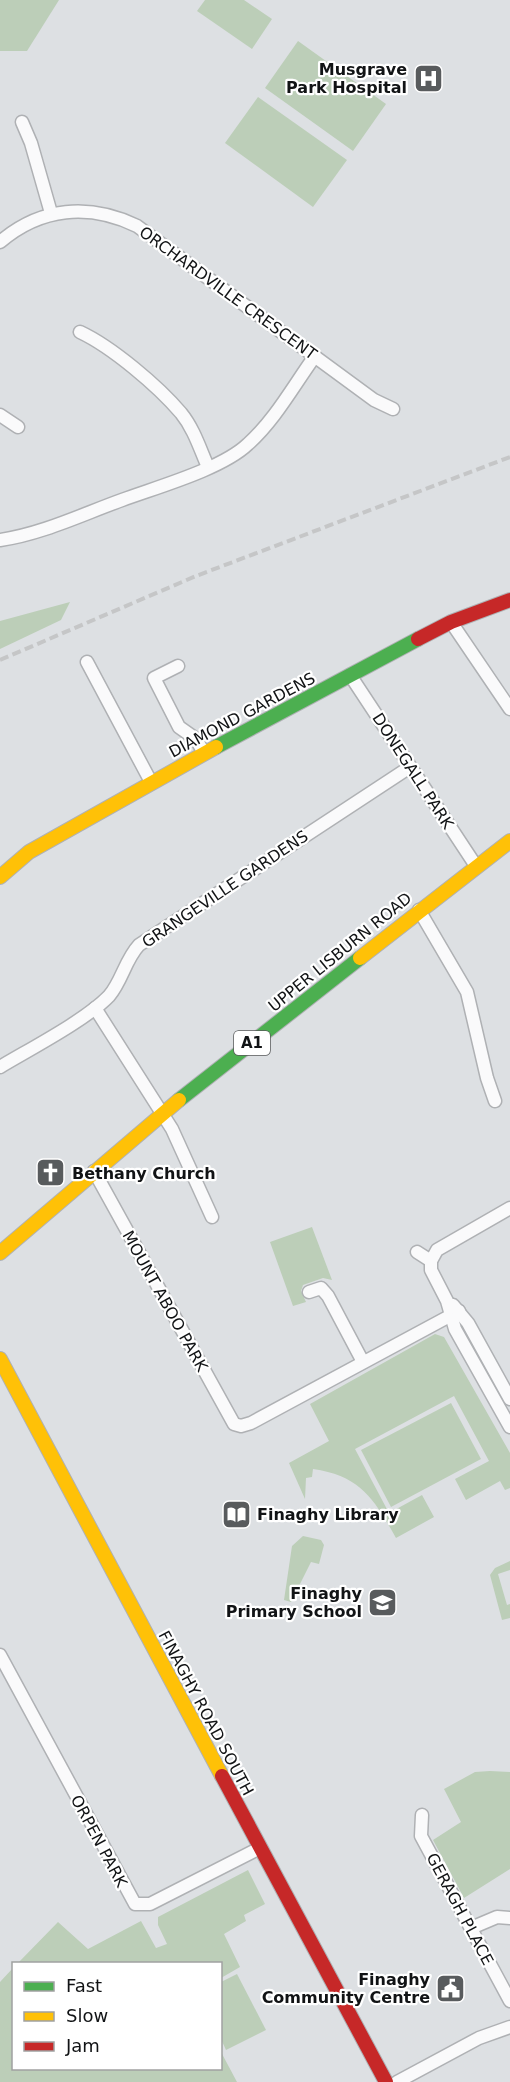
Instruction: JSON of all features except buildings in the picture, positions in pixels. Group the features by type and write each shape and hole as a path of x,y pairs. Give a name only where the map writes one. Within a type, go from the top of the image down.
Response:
{"street":[{"path":"22,122 32,143 51,213"},
{"name":"ORCHARDVILLE CRESCENT","path":"0,242 17,228 51,213 66,210 100,212 137,226 374,400 393,409"},
{"path":"80,332 101,342 181,414 192,430 208,467"},
{"path":"0,540 56,524 208,467 248,445 315,356"},
{"path":"0,415 18,428"},
{"name":"DIAMOND GARDENS","path":"0,876 30,852 204,753 451,622 510,600"},
{"path":"451,622 510,709"},
{"path":"87,662 151,782"},
{"path":"178,666 154,678 179,727 196,739 204,753"},
{"name":"DONEGALL PARK","path":"350,675 476,866"},
{"name":"GRANGEVILLE GARDENS","path":"0,1067 95,1008 110,995 129,956 139,945 410,767"},
{"name":"UPPER LISBURN ROAD","path":"0,1253 160,1115 510,841"},
{"path":"419,910 467,992 487,1078 495,1101"},
{"path":"95,1008 160,1115 172,1130 212,1217"},
{"name":"MOUNT ABOO PARK","path":"94,1172 226,1414 234,1424 241,1426 251,1424 363,1362"},
{"path":"510,1208 443,1246 431,1262 431,1270 447,1301 510,1399"},
{"path":"417,1252 431,1262"},
{"path":"309,1292 321,1288 328,1296 363,1362 455,1313"},
{"path":"455,1313 459,1335 510,1427"},
{"name":"FINAGHY ROAD SOUTH","path":"0,1359 386,2082"},
{"name":"ORPEN PARK","path":"0,1655 135,1904 150,1904 260,1848"},
{"name":"GERAGH PLACE","path":"422,1815 421,1836 510,2001"},
{"path":"471,1928 497,1917 510,1918"},
{"path":"397,2082 479,2038 510,2027"}],"green space":[{"path":"0,0 59,0 27,51 0,51"},
{"path":"205,0 244,0 272,19 252,49 197,11"},
{"path":"298,41 386,104 353,151 265,88"},
{"path":"258,97 347,160 313,207 225,143"},
{"path":"70,602 61,620 0,649 0,621"},
{"path":"312,1227 332,1280 323,1278 303,1285 301,1291 306,1302 293,1306 270,1242"},
{"path":"435,1334 444,1337 510,1453 510,1488 505,1490 500,1481 466,1500 455,1479 489,1461 454,1396 355,1449 389,1513 422,1495 434,1517 396,1538 373,1501 355,1484 329,1472 313,1469 312,1477 306,1478 305,1499 289,1463 329,1441 310,1404"},
{"path":"451,1403 481,1459 391,1507 361,1450"},
{"path":"303,1536 321,1540 324,1545 319,1564 311,1562 291,1602 284,1600 292,1546"},
{"path":"510,1561 510,1570 498,1574 507,1605 510,1604 510,1618 502,1620 490,1575 495,1568"},
{"path":"475,1772 510,1772 510,1869 464,1898 433,1840 461,1822 444,1789"},
{"path":"248,1870 265,1904 244,1915 246,1921 224,1934 240,1967 222,1977 222,1962 19,1962 58,1922 88,1949 141,1921 156,1948 167,1944 158,1925 158,1917"},
{"path":"12,1969 12,2070 222,2070 222,2054 237,2082 0,2082 0,1982"},
{"path":"237,1974 266,2030 226,2050 222,2041 222,1982"}],"railway":[{"path":"0,660 196,576 510,457"}],"traffic: fast":[{"path":"216,747 418,639"},
{"path":"179,1100 360,958"}],"traffic: slow":[{"path":"0,877 29,852 216,747"},
{"path":"360,958 510,841"},
{"path":"0,1253 179,1100"},
{"path":"0,1359 222,1776"}],"traffic: jam":[{"path":"418,639 451,622 510,600"},
{"path":"222,1776 386,2082"}],"place":[{"name":"Musgrave Park Hospital","path":"428,78"},
{"name":"Bethany Church","path":"51,1173"},
{"name":"Finaghy Library","path":"236,1514"},
{"name":"Finaghy Primary School","path":"383,1602"},
{"name":"Finaghy Community Centre","path":"451,1988"}]}
